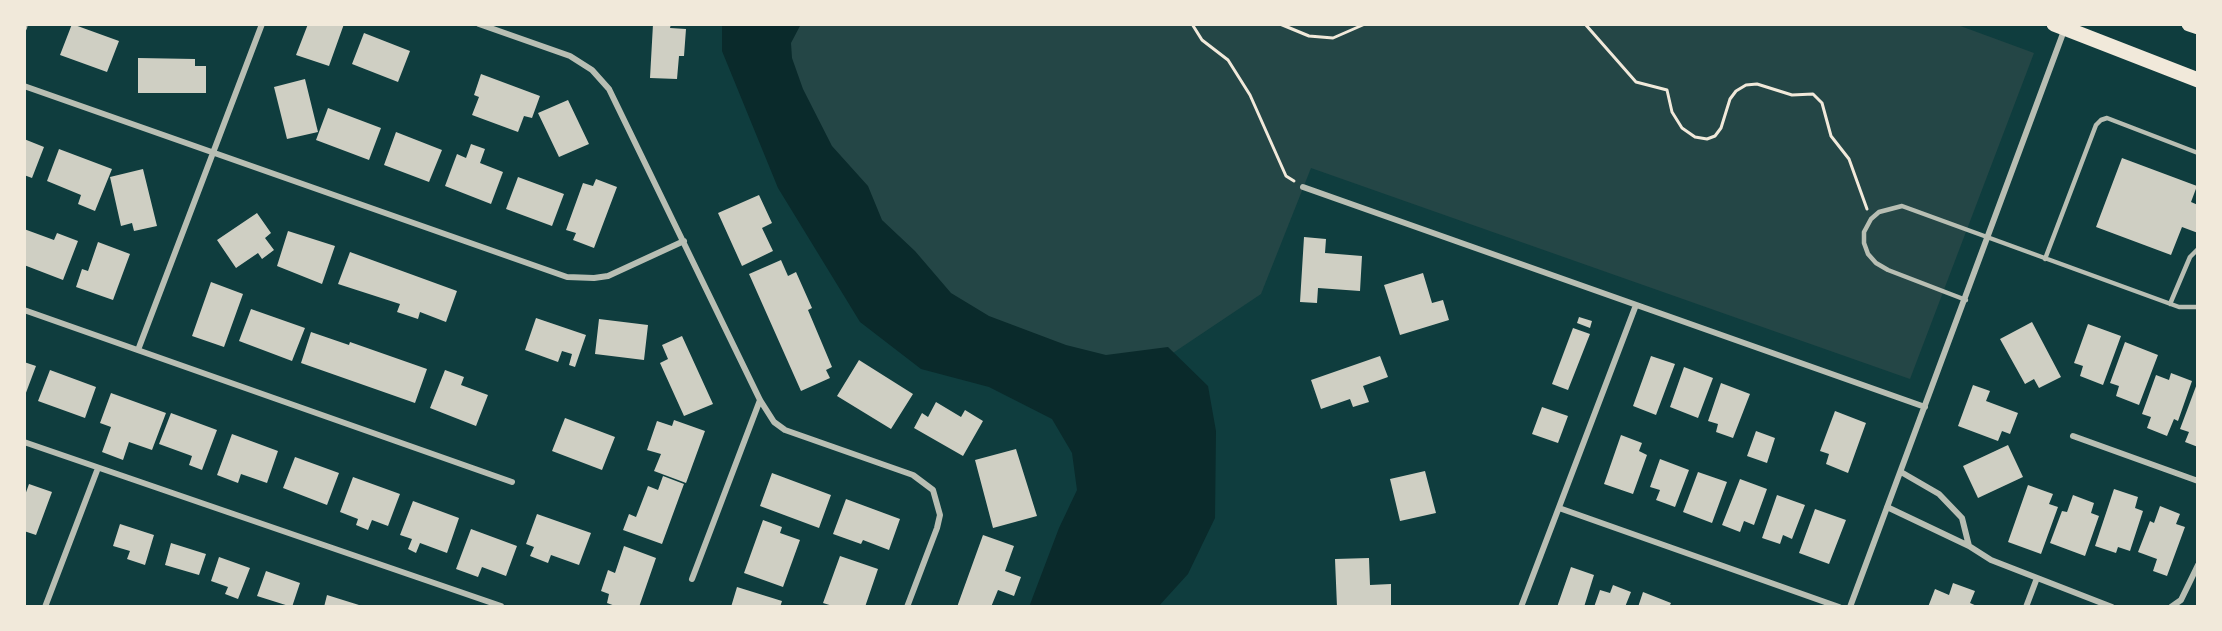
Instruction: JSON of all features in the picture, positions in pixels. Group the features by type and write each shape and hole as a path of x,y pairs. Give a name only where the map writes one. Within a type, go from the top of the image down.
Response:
{"main road":[{"path":"2189,24 2198,27"},
{"path":"2062,25 2198,80"}],"street":[{"path":"138,350 262,24"},
{"path":"479,24 570,56 601,79 616,100 760,400 774,422 785,430 913,475 933,490 940,515 907,607"},
{"path":"1850,607 1989,239 2062,25"},
{"path":"24,86 567,277 608,276 684,241"},
{"path":"1303,187 1925,407"},
{"path":"1521,607 1636,305"},
{"path":"24,310 512,482"},
{"path":"692,579 760,400"},
{"path":"2073,436 2198,481"},
{"path":"24,442 501,606"},
{"path":"45,607 98,468"},
{"path":"1900,472 1939,494 1962,518 1969,546"},
{"path":"1887,507 1969,546 1991,560 2112,607"},
{"path":"1558,508 1839,607"},
{"path":"2172,607 2181,600 2198,565"},
{"path":"2026,607 2037,578"}],"lane":[{"path":"2045,259 2096,125 2101,120 2107,118 2198,153"},
{"path":"1966,300 1888,270 1876,263 1868,254 1864,243 1864,232 1870,219 1879,212 1902,206 2170,304 2198,308"},
{"path":"2170,304 2190,257 2198,249"}],"path":[{"path":"1192,24 1202,40 1228,60 1250,95 1286,176 1303,187"},
{"path":"1280,24 1309,36 1333,38 1365,24"},
{"path":"1585,24 1636,82 1667,90 1672,112 1682,128 1695,137 1707,139 1715,136 1721,128 1730,99 1736,91 1746,85 1757,84 1792,95 1813,94 1822,103 1831,136 1849,159 1870,219"}],"shaded area":[{"path":"722,24 801,24 791,43 792,58 803,89 832,146 868,186 882,220 915,251 951,293 989,316 1066,345 1106,355 1168,347 1208,386 1216,431 1215,518 1188,574 1158,607 1029,607 1059,528 1077,490 1072,453 1052,419 989,387 921,369 860,322 778,188 722,51"},
{"path":"745,24 1955,24 2034,53 1910,379 1311,168 1261,294 1155,365 1060,354 951,313 861,205"}],"building":[{"path":"72,24 119,41 107,72 60,55"},
{"path":"308,24 344,24 329,66 296,55"},
{"path":"653,24 671,24 670,28 686,29 684,56 679,56 677,79 650,78"},
{"path":"364,33 410,51 398,82 352,64"},
{"path":"138,58 195,59 195,66 206,66 206,93 138,93"},
{"path":"481,74 540,96 532,118 524,116 518,132 472,115 479,97 474,95"},
{"path":"305,79 318,132 287,139 274,87"},
{"path":"568,100 589,144 559,157 538,113"},
{"path":"328,108 381,128 369,160 316,140"},
{"path":"396,132 442,150 429,182 384,165"},
{"path":"24,139 44,147 32,178 24,175"},
{"path":"471,144 485,149 480,163 503,172 491,204 445,186 457,154 466,158"},
{"path":"59,149 112,169 95,211 78,204 81,195 47,181"},
{"path":"2122,158 2197,186 2191,202 2198,205 2198,233 2182,227 2171,255 2096,227"},
{"path":"143,169 157,226 134,231 132,223 121,226 110,177"},
{"path":"518,177 564,194 552,226 506,209"},
{"path":"596,179 617,187 594,248 573,240 576,233 566,230 583,183 593,186"},
{"path":"759,195 772,223 762,228 773,251 742,266 718,213"},
{"path":"257,213 271,233 265,238 274,250 262,259 258,253 236,268 217,240"},
{"path":"24,229 54,240 57,233 78,241 63,280 24,265"},
{"path":"288,231 335,246 322,284 277,266"},
{"path":"1304,237 1326,239 1325,253 1362,256 1360,291 1318,288 1317,303 1300,302"},
{"path":"98,242 130,254 113,300 76,287 82,269 88,271"},
{"path":"350,252 457,291 446,322 420,312 418,319 397,312 400,304 338,284"},
{"path":"781,260 788,276 796,272 812,308 808,310 832,367 826,370 830,378 801,391 749,274"},
{"path":"1423,273 1432,303 1443,300 1449,320 1400,335 1384,285"},
{"path":"211,282 243,294 224,347 192,336"},
{"path":"251,309 305,328 292,361 239,341"},
{"path":"1579,317 1592,321 1590,328 1577,323"},
{"path":"536,318 586,335 575,367 569,365 572,354 562,351 558,362 525,350"},
{"path":"599,319 648,325 644,360 595,354"},
{"path":"2032,322 2061,377 2039,388 2034,379 2025,384 2000,339"},
{"path":"2088,324 2121,336 2103,385 2080,376 2083,366 2074,363"},
{"path":"1573,328 1590,334 1568,390 1552,384"},
{"path":"311,332 349,345 350,342 427,369 415,403 301,363"},
{"path":"682,336 713,404 684,416 660,363 668,359 662,345"},
{"path":"2125,342 2158,355 2139,405 2116,396 2119,386 2110,383"},
{"path":"1380,356 1388,377 1363,386 1369,402 1353,407 1350,399 1321,409 1311,380"},
{"path":"1651,356 1675,364 1656,415 1633,406"},
{"path":"859,360 913,394 891,429 837,396"},
{"path":"24,362 36,366 24,398"},
{"path":"1684,367 1713,378 1698,418 1670,407"},
{"path":"50,370 96,387 85,418 38,401"},
{"path":"445,370 464,377 461,385 488,395 476,426 430,408"},
{"path":"2171,373 2192,381 2178,421 2174,419 2167,436 2147,428 2151,417 2142,414 2156,375 2169,380"},
{"path":"2198,381 2198,447 2185,442 2189,432 2180,429"},
{"path":"1721,383 1750,394 1733,438 1716,432 1718,424 1708,421"},
{"path":"1973,385 1990,391 1986,401 2018,413 2010,434 2002,431 1998,441 1958,426"},
{"path":"111,393 166,413 152,450 129,442 123,460 102,452 111,427 100,423"},
{"path":"936,402 961,417 965,410 983,421 963,456 914,428 922,413 928,417"},
{"path":"1542,407 1568,416 1558,443 1532,434"},
{"path":"1835,411 1866,423 1848,473 1826,464 1829,454 1820,451"},
{"path":"171,413 217,430 202,470 189,465 192,456 159,444"},
{"path":"565,418 615,437 602,470 552,451"},
{"path":"674,420 705,431 686,483 654,471 661,454 647,450 657,421 672,426"},
{"path":"1756,431 1775,438 1767,463 1747,456"},
{"path":"232,434 278,451 267,483 241,474 238,483 217,475"},
{"path":"1621,435 1642,443 1639,451 1647,455 1633,494 1604,484"},
{"path":"2008,445 2023,477 1978,498 1963,466"},
{"path":"1016,449 1037,516 993,528 975,460"},
{"path":"295,457 339,473 327,505 283,488"},
{"path":"1660,459 1689,470 1675,507 1656,500 1660,490 1650,487"},
{"path":"1425,471 1436,513 1400,521 1390,479"},
{"path":"1698,472 1727,482 1712,523 1683,512"},
{"path":"772,473 831,495 819,528 760,506"},
{"path":"663,476 684,484 662,544 623,530 629,514 636,517 648,486 658,490"},
{"path":"353,477 400,494 388,526 372,520 368,530 356,525 358,519 340,512"},
{"path":"1740,479 1767,489 1754,525 1744,521 1740,532 1722,525"},
{"path":"29,484 52,492 36,535 24,531 24,498"},
{"path":"2028,485 2053,494 2049,504 2058,507 2041,554 2008,542"},
{"path":"2114,489 2138,497 2135,508 2143,511 2130,551 2118,547 2116,553 2095,546"},
{"path":"1777,495 1805,505 1792,539 1783,535 1780,544 1762,538"},
{"path":"2073,495 2094,503 2091,513 2099,516 2085,556 2050,543 2062,511 2067,512"},
{"path":"846,499 900,519 889,550 863,540 861,544 833,534"},
{"path":"413,501 459,518 447,553 420,543 416,553 408,549 412,539 400,535"},
{"path":"2160,506 2180,514 2176,524 2185,527 2167,576 2153,571 2157,559 2138,552 2150,521 2154,523"},
{"path":"1815,509 1846,520 1829,564 1799,553"},
{"path":"537,514 591,533 579,565 551,555 548,563 530,556 534,547 526,544"},
{"path":"763,520 782,527 780,533 800,540 783,587 744,573"},
{"path":"120,524 154,535 145,565 127,559 130,551 113,546"},
{"path":"471,529 517,546 506,576 482,567 478,577 456,569"},
{"path":"983,535 1014,546 1005,571 1021,577 1014,596 998,590 991,607 957,607"},
{"path":"171,543 206,554 199,575 165,565"},
{"path":"624,546 656,558 639,607 618,607 607,603 609,594 601,591 608,570 615,573"},
{"path":"840,556 878,569 865,607 836,607 823,603"},
{"path":"219,557 250,568 238,599 225,594 228,587 211,581"},
{"path":"1369,558 1370,585 1391,584 1391,607 1337,607 1335,559"},
{"path":"1571,567 1594,575 1584,607 1557,607"},
{"path":"266,571 300,583 292,607 257,596"},
{"path":"1953,583 1975,591 1970,603 1979,607 1928,607 1935,589 1949,595"},
{"path":"1613,585 1631,592 1625,607 1594,607 1600,590 1610,593"},
{"path":"737,587 782,601 780,607 731,607"},
{"path":"1643,592 1671,603 1669,607 1638,607"},
{"path":"327,595 359,605 358,607 324,607"}]}
